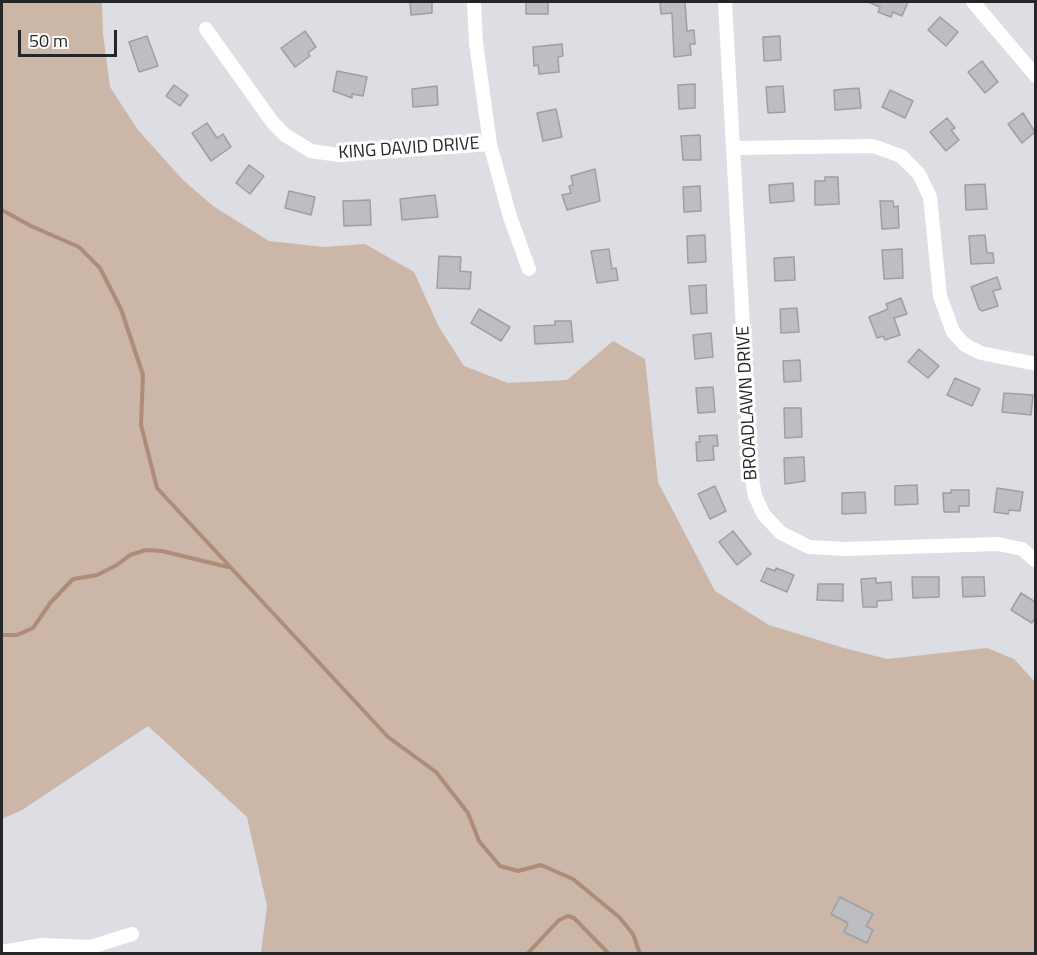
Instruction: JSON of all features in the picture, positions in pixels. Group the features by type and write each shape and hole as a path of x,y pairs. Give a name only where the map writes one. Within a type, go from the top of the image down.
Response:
{"street":[{"path":"474,2 476,43 490,144 510,217 529,269"},
{"name":"BROADLAWN DRIVE","path":"725,2 750,474 755,496 764,514 781,533 808,547 845,549 1010,545 1022,549 1035,561"},
{"path":"974,2 1035,76"},
{"name":"KING DAVID DRIVE","path":"207,29 273,123 285,135 311,151 339,155 490,144"},
{"path":"734,148 873,146 901,156 919,174 930,197 940,296 953,332 965,345 981,354 1014,362 1035,364"},
{"path":"2,952 42,945 92,947 132,934"}],"shaded area":[{"path":"2,2 102,2 103,34 110,87 138,130 183,180 213,206 269,241 324,247 365,244 414,272 439,327 464,366 508,383 567,380 613,341 645,359 658,482 715,591 769,625 887,659 987,648 1014,659 1035,682 1035,953 261,953 267,906 247,817 148,726 22,810 2,819"}],"building":[{"path":"410,2 432,2 432,13 411,15"},
{"path":"526,2 548,2 548,14 526,14"},
{"path":"660,2 685,2 687,31 694,30 695,44 690,44 691,55 674,57 672,13 661,14"},
{"path":"868,2 908,2 902,16 893,12 891,17 878,12 880,7"},
{"path":"940,17 958,32 946,46 928,30"},
{"path":"305,31 316,47 308,53 310,56 295,67 281,48"},
{"path":"147,36 158,66 139,72 129,42"},
{"path":"780,36 781,60 764,61 763,37"},
{"path":"562,44 563,56 558,57 559,72 539,74 538,65 534,66 533,47"},
{"path":"982,61 998,82 985,93 968,72"},
{"path":"337,71 367,77 363,96 352,94 352,98 333,91"},
{"path":"695,84 695,108 679,109 678,85"},
{"path":"174,85 188,95 180,106 166,96"},
{"path":"437,86 438,105 413,107 412,89"},
{"path":"783,86 785,112 768,113 766,87"},
{"path":"859,88 861,108 835,110 834,90"},
{"path":"890,90 913,101 905,118 882,107"},
{"path":"556,109 562,137 543,141 537,113"},
{"path":"1023,113 1035,132 1022,143 1008,124"},
{"path":"947,118 955,128 951,130 959,140 946,151 930,132"},
{"path":"207,123 217,138 223,134 231,147 211,161 192,133"},
{"path":"700,135 701,160 683,160 681,136"},
{"path":"249,165 264,176 250,194 236,183"},
{"path":"595,169 600,201 567,210 562,195 571,193 569,186 573,185 571,176"},
{"path":"825,177 838,177 839,204 815,205 815,181 825,181"},
{"path":"793,183 794,201 770,203 769,185"},
{"path":"985,184 987,209 966,210 965,185"},
{"path":"700,186 701,211 684,212 683,187"},
{"path":"289,191 315,197 311,215 285,208"},
{"path":"435,195 438,217 402,220 400,199"},
{"path":"370,200 371,225 344,226 343,201"},
{"path":"880,201 893,201 894,207 898,206 899,228 882,229"},
{"path":"705,235 706,262 688,263 687,236"},
{"path":"985,235 987,253 993,253 994,263 971,264 969,236"},
{"path":"609,249 612,269 616,268 618,280 597,283 591,251"},
{"path":"902,249 903,278 884,279 882,250"},
{"path":"439,256 461,257 460,271 471,272 470,289 437,288"},
{"path":"794,257 795,280 775,281 774,258"},
{"path":"997,277 1001,289 993,291 998,306 982,311 979,309 971,287"},
{"path":"706,285 707,313 691,314 689,286"},
{"path":"901,298 907,314 894,318 900,335 885,340 883,336 877,338 869,317 888,309 886,304"},
{"path":"797,308 799,332 781,333 780,309"},
{"path":"479,309 510,327 501,341 471,323"},
{"path":"555,321 571,321 573,342 535,344 534,326 555,325"},
{"path":"711,333 713,357 695,359 693,335"},
{"path":"919,349 939,366 928,378 908,362"},
{"path":"800,360 801,381 784,382 783,361"},
{"path":"955,378 980,389 972,406 947,395"},
{"path":"713,387 715,412 698,413 696,388"},
{"path":"1004,393 1033,395 1031,415 1002,412"},
{"path":"784,408 801,408 802,437 785,438"},
{"path":"717,435 718,446 713,446 714,460 697,461 696,442 700,442 699,436"},
{"path":"804,457 805,481 785,484 784,458"},
{"path":"917,485 918,504 895,505 895,486"},
{"path":"715,486 726,511 710,519 698,494"},
{"path":"997,488 1023,492 1020,511 1009,510 1008,514 994,512"},
{"path":"951,490 969,490 969,506 959,506 959,512 944,512 943,493 951,493"},
{"path":"865,492 866,513 842,514 842,493"},
{"path":"733,531 751,554 737,565 719,542"},
{"path":"767,568 775,571 776,568 794,575 787,592 761,581"},
{"path":"912,577 939,577 939,597 913,598"},
{"path":"962,577 984,577 985,596 963,597"},
{"path":"876,578 876,583 891,582 892,600 877,601 877,607 863,607 861,579"},
{"path":"818,584 843,584 843,601 817,600"},
{"path":"1021,593 1035,602 1035,617 1032,623 1011,610"},
{"path":"840,897 873,914 866,926 873,930 867,943 844,932 848,923 831,914"}],"waterway":[{"path":"2,210 31,226 79,247 100,268 121,309 143,375 141,425 157,488 388,737 436,772 468,813 479,841 500,866 518,871 541,865 573,879 619,917 633,934 640,954"},
{"path":"2,635 17,635 33,628 51,602 73,579 97,575 117,565 130,555 146,550 162,551 228,567"},
{"path":"527,954 559,920 568,916 574,918 609,954"}]}
